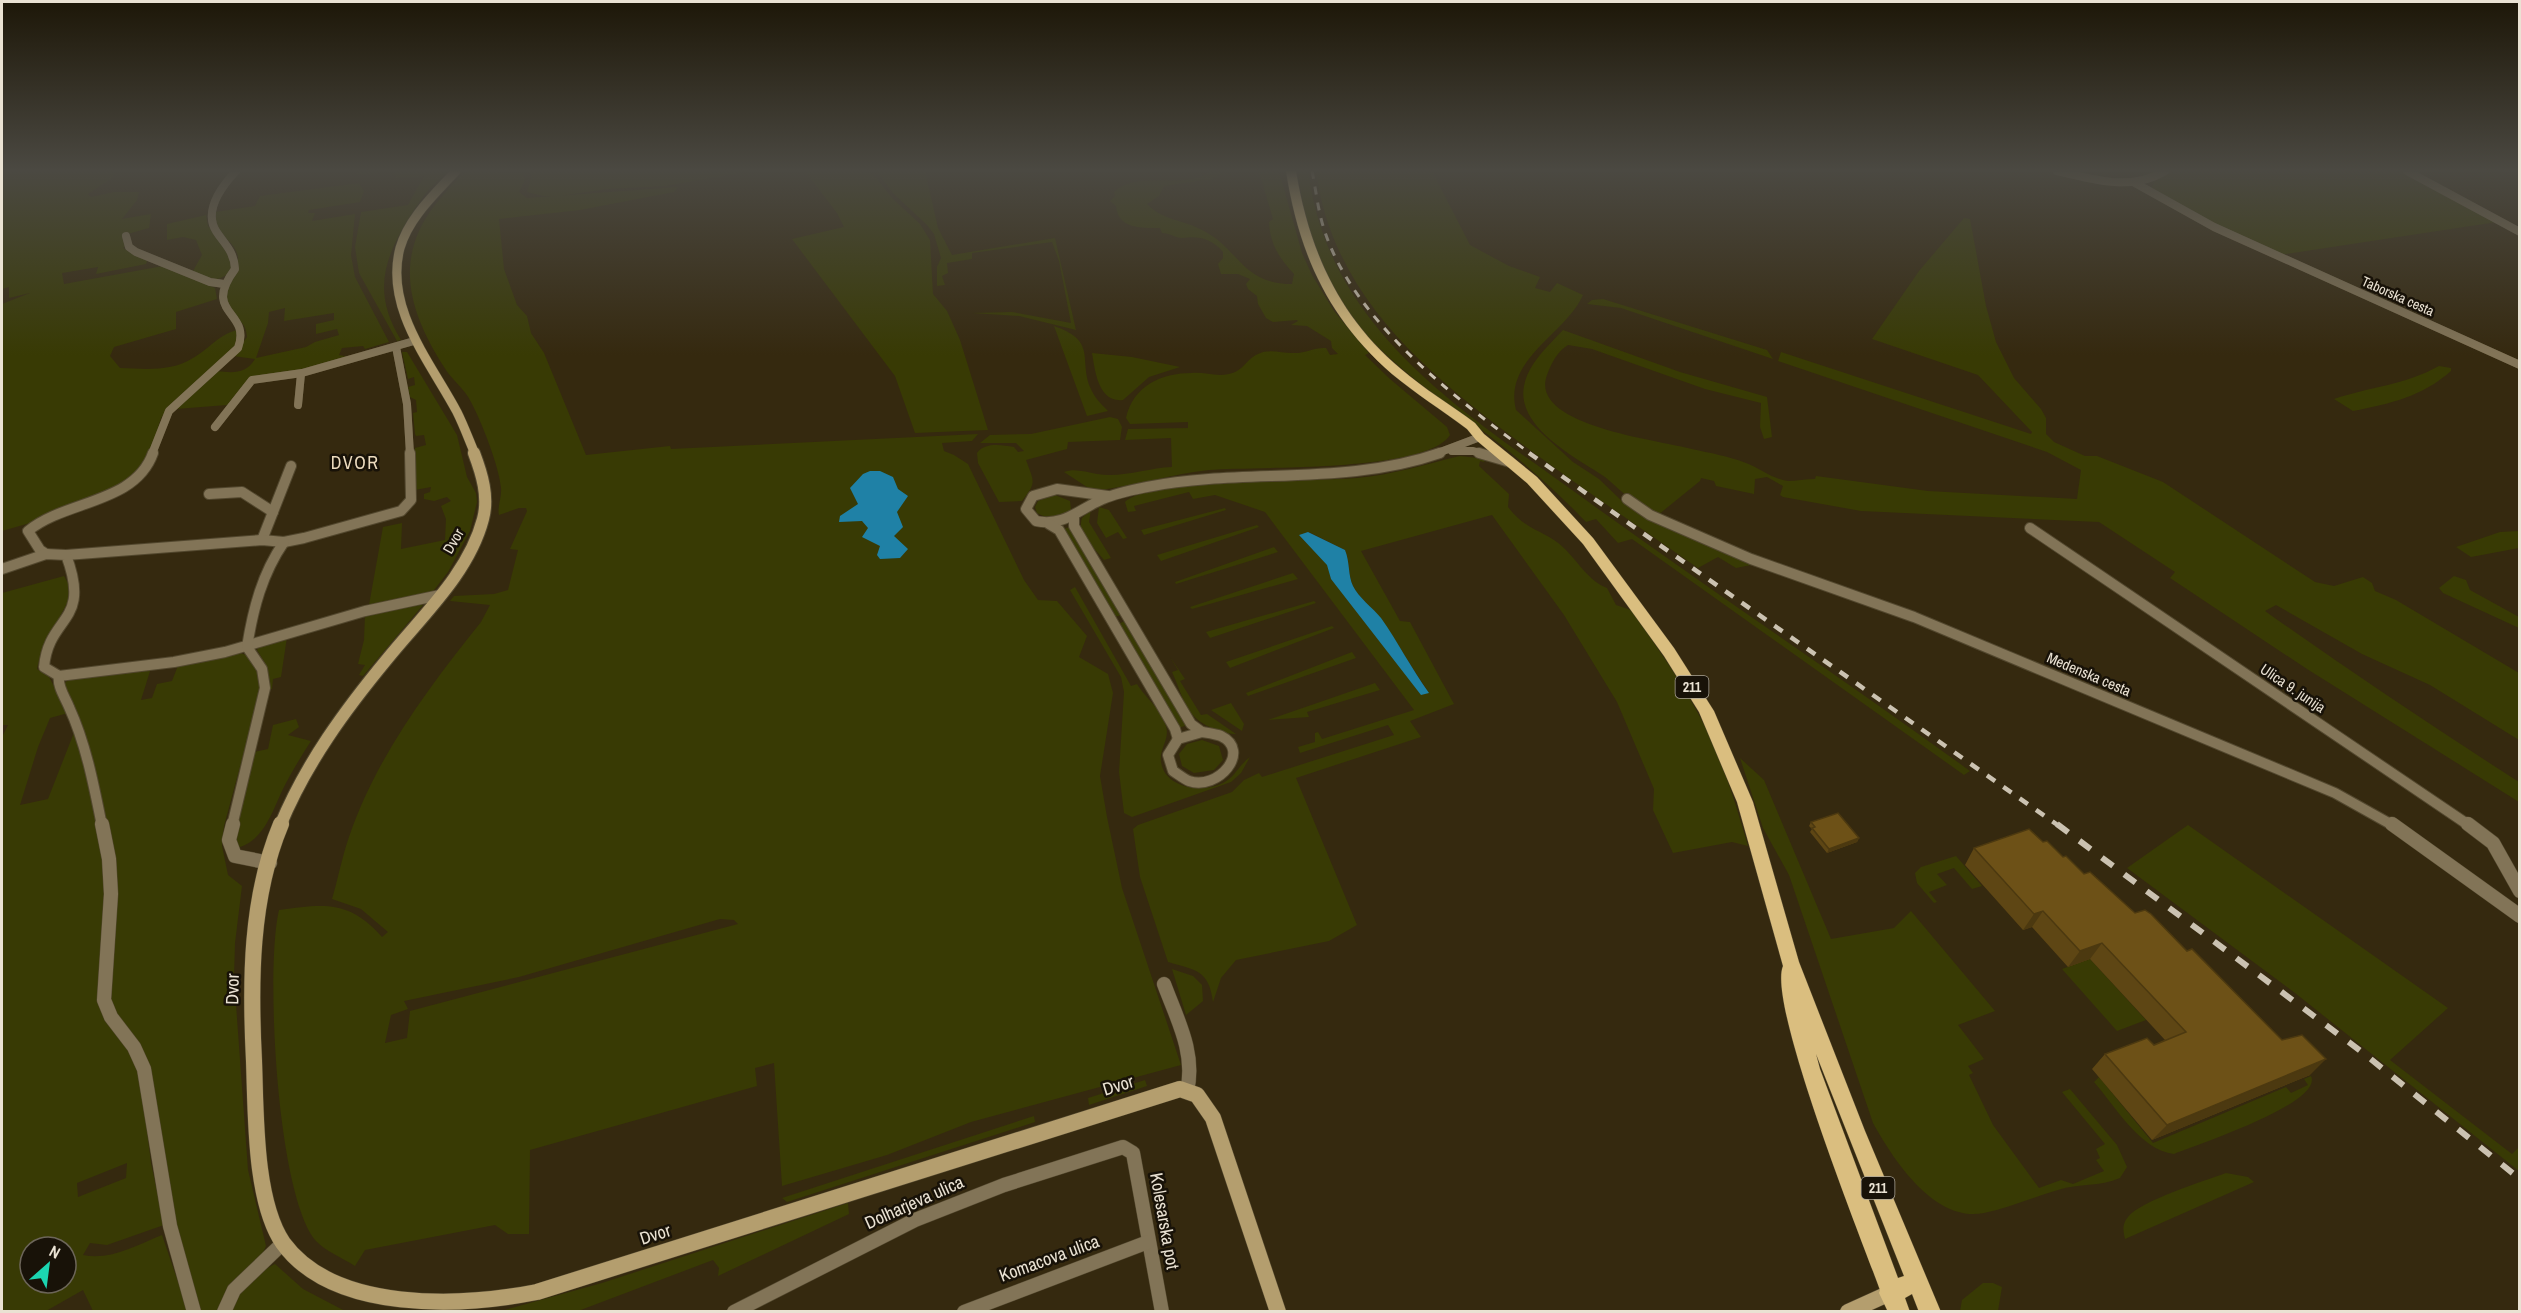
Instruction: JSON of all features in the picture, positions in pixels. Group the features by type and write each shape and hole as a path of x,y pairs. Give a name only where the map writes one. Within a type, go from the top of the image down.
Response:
{"main road":[{"name":"211","path":"1303,232 1321,279 1348,320 1398,373 1408,388 1460,430 1480,437 1513,463 1567,517 1602,559 1669,652 1706,711 1745,802 1790,962 1855,1131 1930,1311"},
{"name":"211","path":"1790,962 1790,993 1810,1069 1894,1302"},
{"path":"1894,1302 1917,1281"}],"street":[{"path":"46,554 34,543 28,531 34,524 138,478 148,464 164,418 169,411 178,400 238,348 244,338 243,330 225,308 222,297 224,284 235,269 233,252 218,232"},
{"name":"Dvor","path":"408,232 399,249 395,273 397,295 414,341 464,422 486,491 485,508 477,538 440,594 343,715 307,769 282,823 270,863 253,943 251,1033 261,1168 267,1202 283,1243 293,1259 320,1282 362,1302 400,1310 469,1307 537,1292 1120,1105 1170,1090 1188,1091"},
{"name":"Taborska cesta","path":"2226,232 2520,365"},
{"path":"126,236 129,247 136,252 210,282 224,284"},
{"path":"215,427 246,383 252,380 301,374 414,341"},
{"path":"2,569 46,554 66,555 262,540 284,542 393,515 408,505 411,500 408,403 396,346"},
{"path":"298,405 301,374"},
{"path":"1178,739 1175,729 1059,530 1049,524 1036,521 1027,514 1029,500 1039,493 1051,490 1108,496 1204,477 1347,473 1390,467 1446,452 1480,437"},
{"path":"1446,452 1473,451 1513,463"},
{"path":"262,540 291,466"},
{"path":"209,494 242,492 273,512"},
{"path":"1074,494 1081,504 1074,526 1191,724 1202,732 1221,736 1230,743 1234,753 1231,768 1214,780 1191,782 1173,771 1168,755 1178,739 1202,732"},
{"path":"1049,524 1063,522 1108,496"},
{"name":"Medenska cesta","path":"1627,499 1650,515 1751,559 1903,613 2335,793 2387,821 2520,916"},
{"name":"Ulica 9. junija","path":"2030,528 2479,832 2493,843 2520,891"},
{"path":"270,863 235,856 229,840 265,688 262,669 247,647 254,601 275,554 284,542"},
{"path":"66,555 77,590 76,599 65,625 47,648 43,659 44,667 58,676 174,662 247,647 365,612 440,594"},
{"path":"58,676 58,682 71,710 93,780 109,859 111,894 104,1000 111,1017 134,1047 144,1069 170,1226 194,1311"},
{"path":"1164,984 1190,1060 1192,1079 1188,1091 1204,1102 1213,1118 1278,1311"},
{"name":"Kolesarska pot","path":"1118,1147 1128,1149 1133,1153 1162,1311"},
{"name":"Dolharjeva ulica","path":"734,1311 915,1220 1004,1185 1118,1147"},
{"name":"Komacova ulica","path":"964,1311 1148,1242"},
{"path":"224,1311 234,1290 283,1243"},
{"path":"1848,1311 1894,1302"}],"shaded area":[{"path":"2,232 134,232 124,235 126,246 123,248 147,261 146,264 96,274 98,267 62,273 64,284 163,266 215,288 217,299 176,312 176,329 114,347 110,356 120,368 158,369 176,366 200,354 226,334 241,329 236,348 174,401 161,418 149,457 132,480 37,521 2,531 2,304 30,293 9,298 9,287 2,289"},
{"path":"167,232 214,232 230,249 232,270 218,279 203,278 193,271 202,255 196,240 183,237 167,240"},
{"path":"221,232 353,232 351,255 355,277 389,342 365,349 363,346 342,348 339,355 350,357 313,369 249,378 227,405 176,409 217,371 243,370 255,359 233,356 247,337 244,326 230,312 226,300 228,288 238,264 238,257 235,248","holes":["285,308 284,321 334,313 334,320 316,324 316,334 337,329 339,335 306,347 256,358 268,323 269,312"]},
{"path":"358,232 401,232 390,255 384,287 391,321 401,340 397,341 359,273 355,247"},
{"path":"419,232 500,232 504,269 517,305 527,316 531,333 544,353 586,455 670,446 671,449 978,434 972,441 942,443 944,451 968,464 1024,580 1038,600 1057,601 1087,636 1079,657 1108,674 1113,693 1100,776 1107,817 1122,888 1181,1065 971,1122 887,1155 782,1186 774,1063 755,1068 757,1086 530,1150 529,1234 508,1234 495,1225 365,1250 355,1266 316,1241 303,1216 292,1179 283,1132 274,1029 273,981 279,910 310,906 335,907 358,916 382,937 388,932 361,909 332,899 344,852 360,807 389,751 424,697 481,622 490,605 450,601 454,596 494,594 508,590 518,550 510,549 527,511 526,508 519,508 499,515 500,479 485,433 468,397 447,371 432,346 421,325 414,304 410,283 410,262","holes":["720,919 734,920 738,924 410,1011 407,1038 385,1043 391,1015 408,1009 404,1001 519,977"]},
{"path":"821,232 925,232 930,240 933,294 947,311 960,340 988,430 915,433 895,376 792,239"},
{"path":"933,232 940,232 952,255 1055,238 1076,330 1019,316 972,313 1012,312 1071,323 1059,261 1052,242 972,253 972,259 947,263 948,273 942,276 945,285 937,286 937,267 941,258"},
{"path":"1206,232 1216,238 1251,272 1275,282 1292,284 1294,274 1273,244 1270,232 1296,232 1312,275 1334,311 1369,353 1365,355 1447,427 1450,435 1435,447 1409,456 1375,462 1209,470 1093,491 1064,472 1076,470 1116,475 1172,467 1171,438 1125,440 1128,429 1188,428 1188,422 1130,424 1126,418 1135,397 1159,379 1181,374 1229,374 1238,370 1254,356 1267,351 1295,353 1326,348 1330,355 1338,354 1332,348 1331,341 1307,326 1291,325 1297,320 1273,322 1266,318 1258,304 1257,296 1248,289 1246,284 1250,279 1238,274 1221,274 1218,264 1223,258 1223,252 1214,244 1199,238 1180,238 1162,233"},
{"path":"1310,232 1323,232 1348,286 1372,321 1417,371 1469,415 1970,771 1964,775 1632,539 1618,543 1596,519 1586,522 1516,457 1420,383 1375,344 1337,298 1323,272"},
{"path":"1332,232 1463,232 1470,245 1509,266 1540,277 1535,288 1550,292 1557,283 1583,295 1564,322 1527,361 1514,392 1516,410 1573,462 1599,479 1625,504 1751,565 1736,568 1718,557 1698,568 1534,453 1426,366 1394,333 1366,298 1343,260"},
{"path":"1952,232 1972,232 1986,306 1996,342 2014,378 2041,409 2046,418 2046,434 2054,442 2085,456 2097,456 2163,482 2315,582 2334,586 2363,577 2372,583 2375,591 2396,600 2519,673 2519,740 2430,685 2362,654 2276,605 2265,611 2391,698 2519,782 2519,802 2307,669 2170,578 2175,572 2099,522 1861,511 1783,497 1780,495 1783,486 1767,477 1755,479 1754,494 1716,486 1714,481 1701,478 1658,515 1633,500 1605,477 1551,440 1529,415 1524,401 1524,386 1530,370 1539,356 1563,330 1680,372 1767,397 1772,437 1764,439 1760,427 1761,403 1705,389 1592,349 1568,345 1558,354 1551,366 1547,375 1546,392 1557,407 1600,428 1732,458 1788,481 1815,479 1816,476 1928,491 2077,499 2081,470 2047,452 1778,361 1781,352 2031,434 2032,432 1978,375 1872,339 1919,271"},
{"path":"2228,232 2429,232 2279,255"},
{"path":"1603,299 1767,350 1773,359 1621,308 1587,304 1592,300"},
{"path":"1054,326 1076,338 1081,344 1090,387 1108,411 1087,416"},
{"path":"402,352 407,352 457,435 467,477 476,493 477,502 470,531 448,572 431,594 374,607 369,605 383,527 402,523 401,549 445,540 446,519 441,506 451,501 447,497 434,501 424,499 424,494 430,492 431,487 415,490 415,448 426,445 424,435 416,436 415,434 413,413 417,412 416,400 410,397 408,387 415,385 414,377 408,379"},
{"path":"1092,353 1132,357 1180,367 1149,377 1123,400 1115,400 1103,391 1099,384"},
{"path":"2439,366 2451,368 2451,371 2429,387 2393,402 2353,411 2334,399 2400,382"},
{"path":"1110,417 1118,419 1122,427 1120,440 1068,442 1067,449 1026,460 1033,482 1030,490 1022,501 999,502 978,463 977,453 984,447 994,445 1014,447 1018,452 1024,451 1016,443 980,443 990,435 1031,434"},
{"path":"1460,456 1486,459 1484,462 1480,461 1479,466 1509,494 1508,507 1515,515 1565,549 1589,576 1607,588 1616,605 1631,610 1676,676 1706,728 1728,783 1748,846 1732,842 1673,853 1653,810 1654,789 1617,702 1564,615 1492,515 1361,551 1400,621 1410,622 1454,704 1410,721 1421,737 1296,778 1357,925 1329,941 1236,960 1221,978 1213,1002 1208,983 1200,973 1168,962 1140,877 1133,829 1138,825 1232,792 1244,780 1259,773 1262,777 1394,735 1388,725 1300,753 1298,747 1315,742 1315,733 1318,732 1322,739 1414,710 1265,512 1215,495 1193,499 1189,492 1134,506 1136,511 1128,512 1125,502 1141,494 1198,484 1370,477","holes":["1309,532 1345,550 1351,582 1355,590 1380,618 1429,692 1331,579 1328,565 1299,535"]},
{"path":"1055,495 1070,501 1071,509 1055,517 1046,517 1037,513 1035,507 1038,501"},
{"path":"1099,507 1109,510 1127,538 1123,539 1118,532 1106,538 1097,523"},
{"path":"1225,508 1226,510 1144,535 1141,530"},
{"path":"1091,509 1089,522 1111,558 1104,560 1084,536 1082,518"},
{"path":"1257,525 1259,527 1161,561 1157,555"},
{"path":"1070,527 1122,615 1114,617 1063,529"},
{"path":"2519,531 2519,548 2471,557 2456,547 2500,532"},
{"path":"1274,547 1278,552 1176,584 1175,582"},
{"path":"1293,573 1298,579 1192,609 1190,607"},
{"path":"64,576 73,592 47,641 37,669 49,677 68,713 50,718 38,747 20,805 48,799 75,730 90,788 104,864 106,899 99,990 140,1074 151,1163 164,1225 107,1245 90,1243 83,1255 113,1254 162,1235 188,1311 93,1311 83,1290 78,1293 78,1235 18,1235 18,1295 74,1295 46,1311 2,1311 2,737 8,725 2,725 2,593","holes":["127,1163 126,1178 78,1197 77,1183"]},
{"path":"2454,576 2466,580 2470,590 2519,617 2519,628 2443,593 2439,588"},
{"path":"1075,587 1131,686 1137,684 1164,720 1167,736 1161,762 1164,771 1177,783 1205,788 1223,783 1250,757 1241,773 1231,782 1132,817 1124,813 1119,772 1124,692 1121,677 1070,590"},
{"path":"1314,601 1316,603 1210,638 1206,632"},
{"path":"421,603 423,605 363,676 359,675 365,665 358,664 364,640 365,615"},
{"path":"1125,621 1187,725 1179,728 1118,624"},
{"path":"1332,626 1334,628 1230,668 1226,662"},
{"path":"287,637 281,677 273,679 272,689 268,690 265,663 257,650 259,647"},
{"path":"237,652 246,655 257,669 261,689 224,826 222,846 228,875 242,886 235,943 234,977 248,1170 266,1246 260,1259 218,1311 200,1311 172,1216 153,1088 109,1000 115,889 63,684 73,677 151,668 141,700 152,698 157,684 172,681 179,663"},
{"path":"1352,652 1356,658 1248,696 1246,693"},
{"path":"1170,657 1185,679 1180,681 1201,715 1207,714 1236,734 1206,725 1192,714 1172,672 1178,670"},
{"path":"1375,683 1380,690 1307,712 1309,717 1268,720"},
{"path":"1231,703 1244,724 1242,731 1211,710"},
{"path":"296,719 299,727 288,735 311,741 289,777 263,829 249,843 240,847 234,844 237,814 254,752 268,749 273,725"},
{"path":"1202,740 1219,746 1223,760 1214,770 1194,773 1182,766 1179,754 1187,744"},
{"path":"1740,758 1764,780 1831,939 1894,928 1911,911 1995,1011 1958,1025 1984,1059 1968,1066 1973,1073 1969,1075 1993,1125 2039,1188 2061,1180 2073,1184 2104,1171 2096,1160 2100,1158 2096,1149 2105,1144 2062,1092 2070,1089 2117,1145 2127,1167 2120,1178 2105,1183 2066,1188 1984,1213 1966,1213 1948,1208 1917,1185 1892,1154 1873,1123 1789,875 1763,828"},
{"path":"2188,825 2448,1008 2390,1060 2512,1154 2519,1147 2519,1171 2295,993 2127,868"},
{"path":"1956,856 1982,886 1972,889 1954,868 1937,874 1947,885 1929,892 1937,902 1934,903 1917,883 1915,873 1921,867"},
{"path":"2090,959 2146,1020 2117,1031 2062,969"},
{"path":"1172,969 1193,976 1202,985 1203,1001 1186,1015"},
{"path":"2311,1076 2310,1087 2279,1110 2256,1122 2174,1154 2162,1151 2139,1136 2094,1082 2099,1077 2153,1143 2286,1087 2291,1093 2308,1085 2304,1079"},
{"path":"1145,1080 1147,1086 1089,1105 1088,1098"},
{"path":"1034,1116 1035,1122 787,1202 782,1198"},
{"path":"2226,1173 2248,1177 2254,1182 2125,1239 2123,1230 2125,1222 2145,1204"},
{"path":"848,1203 849,1214 718,1276 719,1268 713,1260 578,1311 501,1311 602,1283"},
{"path":"275,1264 303,1289 345,1311 231,1312 238,1297 248,1284 261,1272"},
{"path":"1983,1283 1993,1283 2002,1287 1998,1311 1960,1311 1962,1300"}],"water":[{"path":"880,471 893,477 898,489 908,496 897,512 903,527 894,536 908,549 900,558 880,559 877,555 880,546 862,537 868,528 862,521 839,522 840,516 858,504 850,488 863,474"},
{"path":"1308,532 1345,550 1351,582 1355,590 1381,618 1429,693 1421,695 1331,579 1327,565 1299,535"}],"building":[{"path":"1838,813 1859,838 1829,849 1812,828 1815,827 1811,822"},
{"path":"2029,829 2043,842 2047,841 2063,857 2066,856 2084,874 2090,872 2135,913 2145,910 2151,914 2187,951 2192,949 2282,1040 2302,1035 2326,1059 2167,1125 2105,1054 2147,1038 2154,1045 2186,1032 2102,943 2080,951 2043,911 2034,914 1974,848"}],"railway":[{"path":"1325,232 1338,263 1358,295 1382,326 1440,383 1531,454"},
{"path":"1529,453 2059,826"},
{"path":"2057,824 2362,1052 2520,1179"}],"district":[{"name":"DVOR","path":"355,462"}]}
